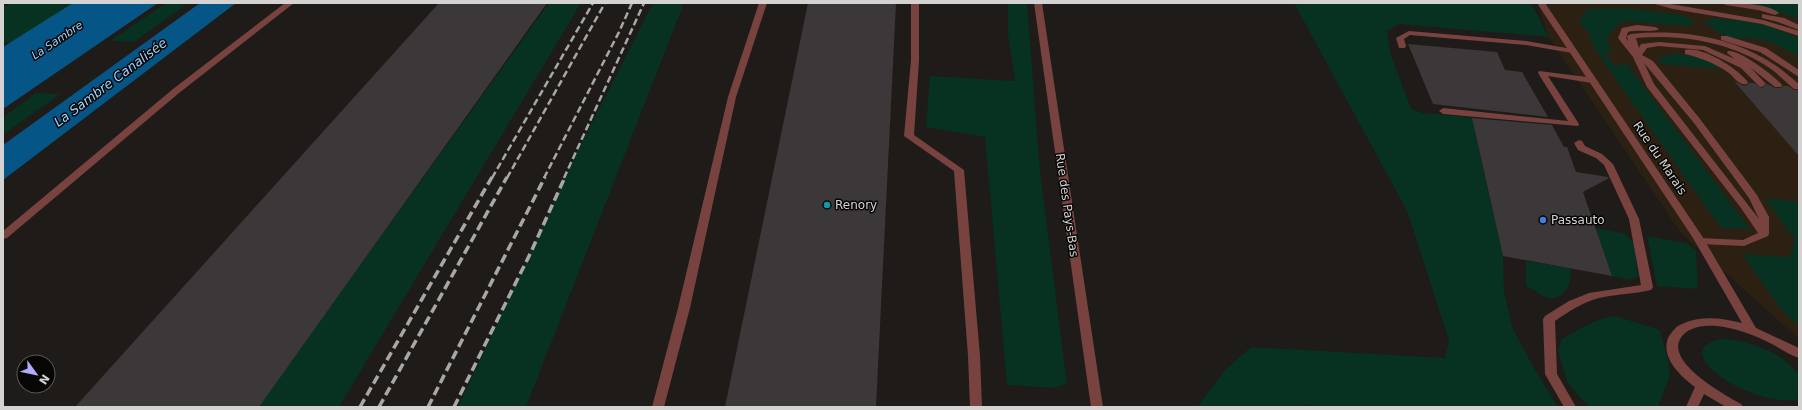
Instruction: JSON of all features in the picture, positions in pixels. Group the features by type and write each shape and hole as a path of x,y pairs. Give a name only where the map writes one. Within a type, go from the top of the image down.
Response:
{"street":[{"path":"3,236 176,91 290,3"},
{"path":"658,407 684,308 732,97 763,3"},
{"path":"915,3 915,60 909,136 959,170 974,356 976,407"},
{"name":"Rue des Pays-Bas","path":"1038,3 1097,407"},
{"name":"Rue du Marais","path":"1541,3 1700,241 1752,330"},
{"path":"1654,3 1688,10 1740,16 1763,21 1799,34"},
{"path":"1668,3 1742,10 1781,20 1799,28"},
{"path":"1726,3 1759,8 1799,21"},
{"path":"1764,234 1764,218 1754,197 1697,121 1650,63 1637,56 1622,38 1625,30 1637,27 1728,38 1763,50 1799,74"},
{"path":"1402,46 1400,38 1409,33 1519,42 1572,51"},
{"path":"1764,234 1745,206 1650,85 1637,56 1631,36 1646,34 1664,35 1720,42 1737,48 1771,66 1797,87"},
{"path":"1637,56 1638,41 1680,41 1709,45 1733,54 1760,70 1778,85"},
{"path":"1637,56 1644,46 1658,44 1705,48 1744,66 1762,84"},
{"path":"1637,56 1666,49 1709,57 1732,70 1744,82"},
{"path":"1443,111 1575,124 1542,73 1592,80"},
{"path":"1570,407 1551,374 1549,319 1576,302 1600,294 1633,292 1647,287 1634,219 1608,164 1600,156 1581,148 1579,143"},
{"path":"1700,241 1744,243 1764,234"},
{"path":"1737,407 1701,386 1685,371 1675,357 1672,344 1676,333 1686,326 1701,322 1721,323 1752,330 1799,354"},
{"path":"1692,407 1701,386"}],"shaded area":[{"path":"1538,3 1799,3 1799,339 1681,233 1548,36"}],"green space":[{"path":"10,3 73,3 10,43 3,42 3,7"},
{"path":"166,3 187,4 134,42 110,41"},
{"path":"549,3 581,3 339,407 258,407"},
{"path":"653,3 684,3 526,407 458,407 575,156"},
{"path":"1008,3 1027,3 1040,171 1067,384 1053,388 1007,385 985,137 926,127 930,76 1015,81 1008,35"},
{"path":"1294,3 1531,3 1549,37 1398,24 1387,32 1391,55 1411,109 1428,115 1427,113 1520,123 1475,133 1503,256 1504,291 1512,327 1538,375 1558,407 1316,407 1305,405 1300,407 1197,407 1225,370 1251,347 1445,358 1449,341 1408,213"},
{"path":"1747,3 1799,3 1799,19"},
{"path":"1623,8 1683,15 1691,19 1694,24 1691,26 1623,21 1616,26 1606,40 1613,51 1604,52 1615,66 1626,63 1750,229 1721,228 1605,64 1587,35 1593,37 1580,23 1581,17 1588,9"},
{"path":"1714,18 1737,20 1769,26 1799,38 1799,57 1773,43 1760,39 1732,38 1719,33 1705,22"},
{"path":"1671,54 1684,54 1704,59 1721,69 1660,64 1660,57"},
{"path":"36,93 60,94 3,135 3,117"},
{"path":"1765,198 1799,202 1799,326 1783,312 1742,254 1789,257 1795,240"},
{"path":"1594,228 1624,233 1634,244 1638,276 1630,280 1612,276"},
{"path":"1647,236 1686,243 1696,250 1698,289 1657,286"},
{"path":"1526,261 1570,268 1571,273 1567,288 1560,296 1550,298 1526,286"},
{"path":"1615,316 1660,330 1670,375 1658,407 1591,407 1581,399 1567,381 1558,350 1562,339 1594,322"},
{"path":"1721,339 1754,345 1784,360 1799,375 1799,399 1781,400 1761,396 1722,378 1709,367 1703,355 1706,346"}],"water":[{"name":"La Sambre","path":"73,3 158,3 3,109 3,47"},
{"name":"La Sambre Canalisée","path":"200,3 236,3 3,180 3,145"}],"building":[{"path":"439,3 547,3 259,407 75,407"},
{"name":"Renory","path":"808,3 896,3 876,407 725,407"},
{"path":"1408,44 1497,52 1505,70 1522,72 1548,117 1433,104"},
{"path":"1734,81 1744,86 1749,83 1754,83 1762,88 1767,84 1775,88 1788,86 1794,90 1799,90 1799,156"},
{"name":"Passauto","path":"1472,118 1552,125 1564,147 1567,147 1576,172 1609,178 1583,192 1612,276 1503,256"}],"railway":[{"path":"492,178 593,3"},
{"path":"507,178 605,3"},
{"path":"544,178 619,32 632,3"},
{"path":"564,178 644,3"},
{"path":"360,407 492,177"},
{"path":"379,407 507,177"},
{"path":"428,407 545,177"},
{"path":"454,407 531,252 565,177"}],"place":[{"name":"Renory","path":"827,205"},
{"name":"Passauto","path":"1543,220"}]}
